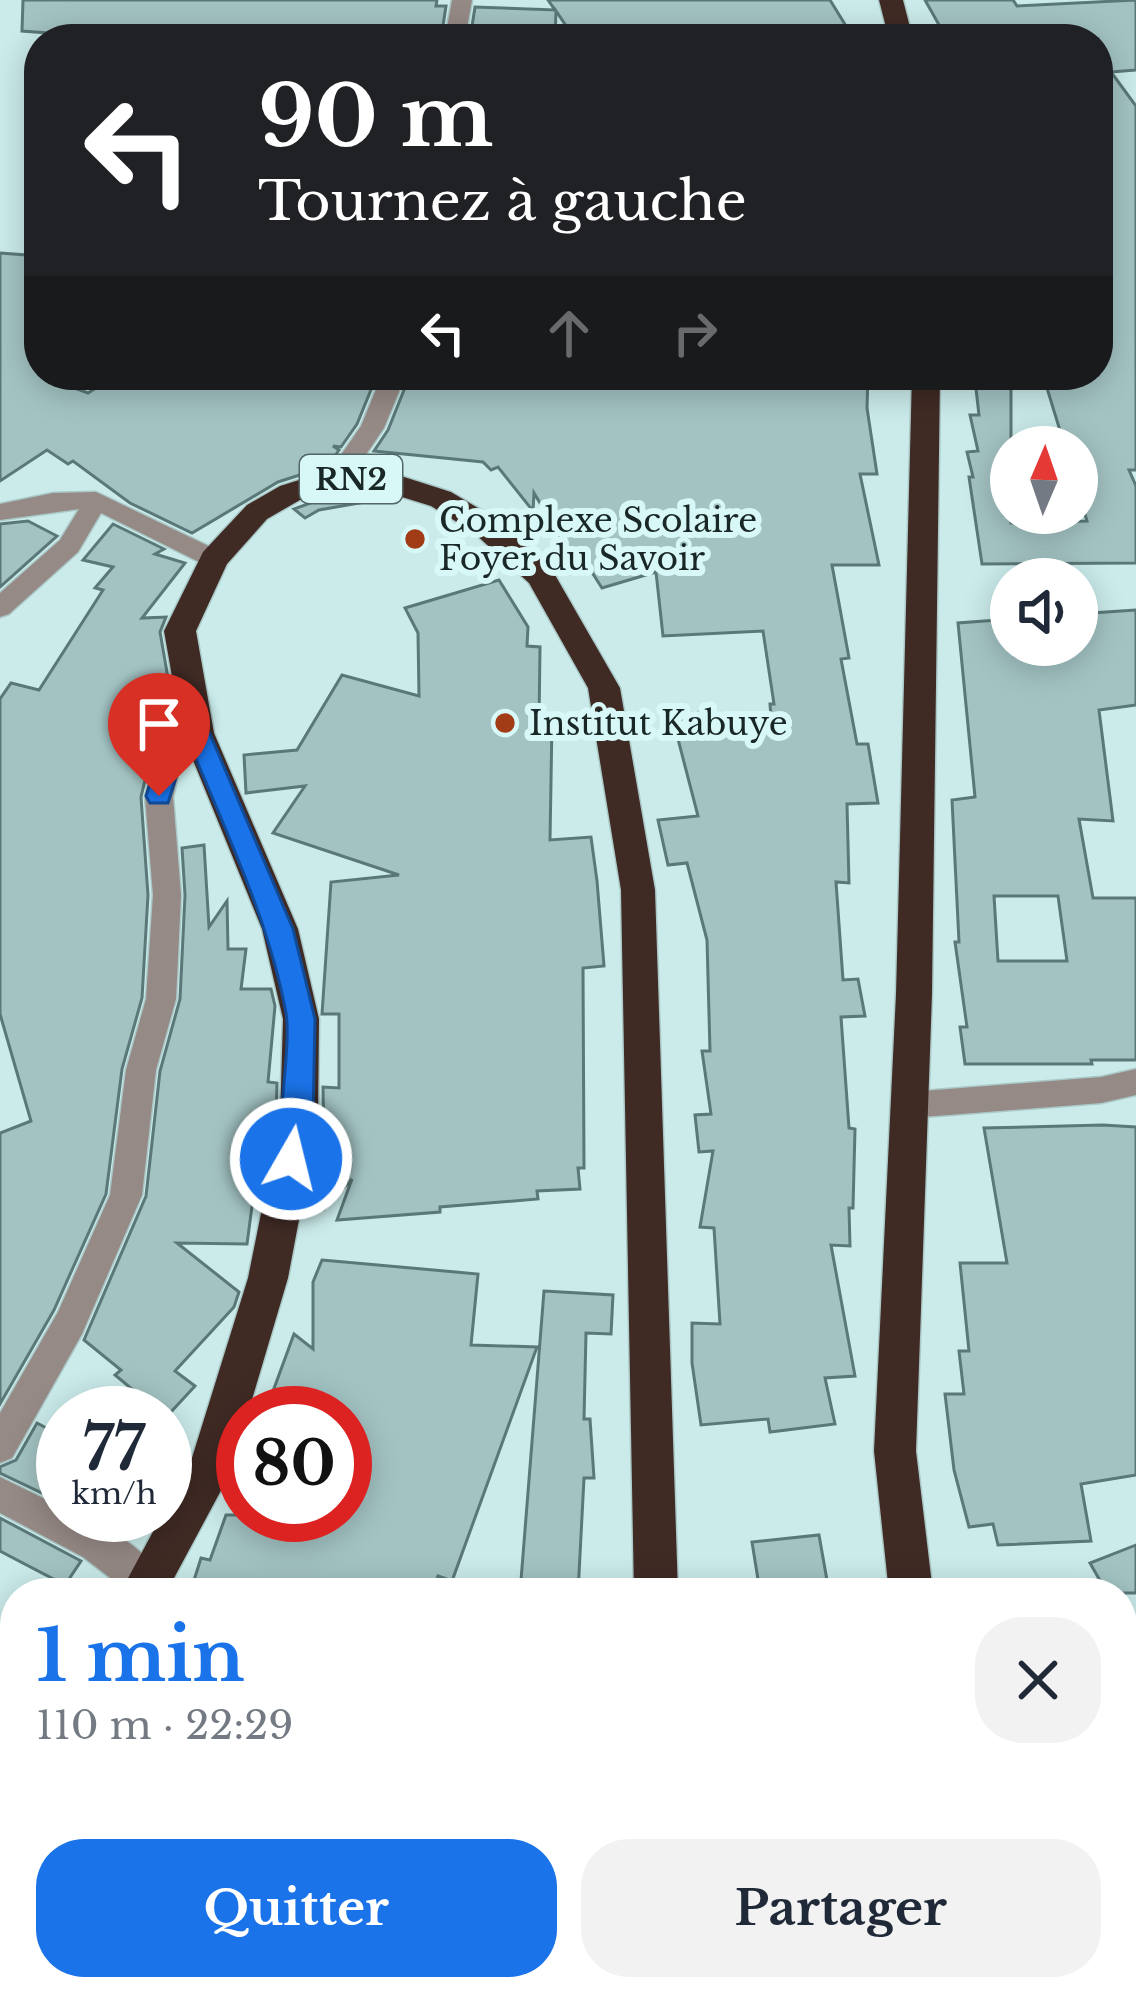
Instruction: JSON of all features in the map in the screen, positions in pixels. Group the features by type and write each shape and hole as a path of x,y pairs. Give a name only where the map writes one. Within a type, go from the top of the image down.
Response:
{"highway":[{"path":"909,1578 896,1451 910,1105 926,390"},
{"name":"RN2","path":"150,1578 210,1469 268,1278 298,1119 301,1019 280,929 198,734 180,631 214,559 257,512 290,493 337,478 391,482 442,499 484,525 540,577 604,688 638,890 656,1578"}],"street":[{"path":"337,478 372,428 388,390"},
{"path":"0,512 53,501 96,500 214,559"},
{"path":"0,608 69,545 96,500"},
{"path":"0,1446 70,1323 126,1195 141,1070 161,999 167,895 159,796 166,767 198,734"},
{"path":"910,1105 1101,1090 1136,1082"},
{"path":"0,1494 96,1544 134,1578"}],"building":[{"path":"23,0 437,0 436,6 446,6 443,24 24,24 22,31"},
{"path":"548,0 830,0 845,24 565,24 556,11 556,24 472,24 475,7 555,10"},
{"path":"925,0 1013,0 1017,6 1136,0 1136,70 1113,72 1113,24 939,24"},
{"path":"1113,75 1136,106 1136,470 1129,470 1136,486 1136,563 1098,563 1098,558 990,558 990,564 982,564 969,477 973,477 967,452 978,451 970,415 979,415 976,390 1011,390 1011,426 990,426 990,534 1098,534 1098,426 1059,426 1048,390 1113,390"},
{"path":"0,253 24,255 24,390 371,390 357,424 341,447 333,446 339,450 328,466 278,482 192,533 130,503 73,461 68,464 47,450 0,481"},
{"path":"404,390 868,390 877,474 860,474 879,565 832,565 849,658 841,659 857,744 868,744 878,803 847,804 849,883 836,882 843,980 858,979 865,1016 841,1017 849,1128 855,1129 853,1208 849,1208 850,1246 831,1245 855,1376 825,1378 835,1424 770,1432 768,1419 701,1425 692,1363 692,1323 720,1324 714,1228 700,1227 713,1151 699,1152 695,1115 711,1114 702,1051 710,1051 707,940 687,863 668,865 658,820 698,816 672,716 708,711 710,718 771,717 770,704 774,704 763,631 663,636 656,572 602,588 586,563 577,565 534,493 533,511 498,467 491,470 483,462 374,451"},
{"path":"338,493 388,498 319,510 305,518 294,509"},
{"path":"28,521 57,536 0,587 0,524"},
{"path":"113,524 164,549 155,554 185,563 142,618 166,617 160,632 168,678 130,747 153,747 141,797 148,895 142,998 122,1069 106,1194 54,1310 0,1404 0,1133 31,1121 0,1014 0,699 11,683 39,690 103,590 95,588 113,567 83,560"},
{"path":"499,580 528,627 527,646 540,647 539,724 552,722 550,840 591,837 597,881 604,966 583,968 584,1168 578,1168 580,1189 537,1191 538,1199 440,1207 440,1212 337,1220 352,1179 325,1208 323,1087 339,1088 339,1014 322,1014 331,882 399,875 273,833 305,786 246,793 244,755 297,750 342,675 419,696 418,633 405,608"},
{"path":"1136,610 1136,705 1099,710 1113,821 1079,819 1093,898 1136,898 1136,1060 965,1064 960,1027 967,1027 955,942 959,942 952,800 975,797 958,623 990,621 990,666 1098,666 1098,613","holes":["994,896 1058,896 1067,961 998,961"]},
{"path":"204,845 209,927 227,901 228,949 246,949 241,989 271,989 275,1006 268,1082 277,1083 274,1124 263,1123 247,1244 177,1243 239,1292 234,1307 175,1371 195,1386 192,1389 128,1386 115,1375 121,1370 84,1340 146,1196 160,1071 180,999 185,895 182,848"},
{"path":"1136,1127 1136,1475 1081,1484 1091,1541 998,1545 993,1524 969,1527 954,1470 945,1394 964,1394 959,1351 969,1351 960,1263 1007,1263 984,1128"},
{"path":"322,1260 478,1274 471,1345 537,1347 453,1578 195,1578 201,1558 210,1560 216,1542 372,1542 372,1386 275,1386 294,1334 313,1349 313,1282"},
{"path":"544,1291 613,1295 611,1334 586,1333 584,1419 590,1419 594,1478 584,1478 579,1578 521,1578"},
{"path":"36,1425 36,1490 0,1473 0,1467 16,1460"},
{"path":"0,1518 36,1537 36,1542 81,1561 70,1578 52,1578 0,1551"},
{"path":"819,1535 827,1578 758,1578 752,1542"},
{"path":"1136,1545 1136,1578 1098,1578 1090,1563"}],"place":[{"name":"Complexe Scolaire Foyer du Savoir","path":"415,539"},
{"name":"Institut Kabuye","path":"505,723"}],"route":[{"path":"159,796 166,767 198,734 280,929 301,1019 298,1119 291,1159"}]}
